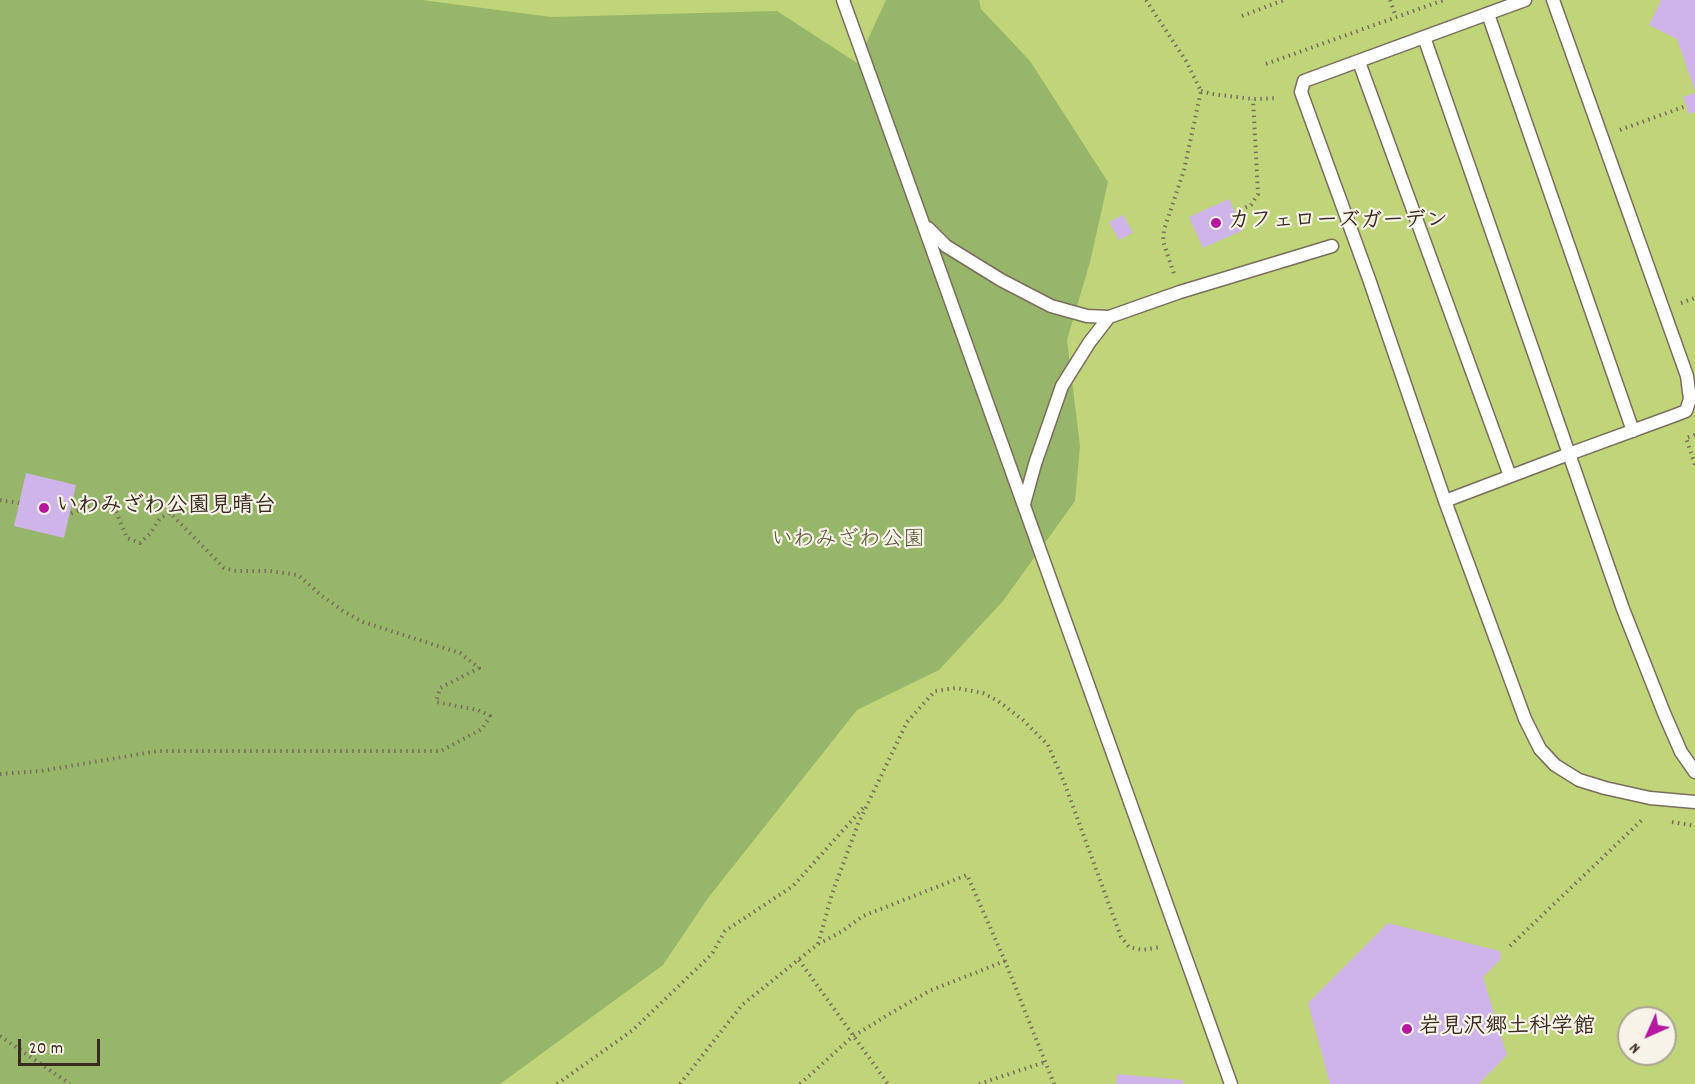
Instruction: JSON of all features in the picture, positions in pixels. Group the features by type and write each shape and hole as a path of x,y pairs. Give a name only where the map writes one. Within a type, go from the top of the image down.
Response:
{"lane":[{"path":"843,0 1231,1084"},
{"path":"1525,0 1304,81 1301,92 1370,279 1445,501 1525,719 1540,749 1555,765 1579,780 1650,798 1695,802"},
{"path":"1445,501 1686,411 1690,399 1687,376 1553,0"},
{"path":"1488,14 1633,431"},
{"path":"1424,37 1623,609 1681,752 1695,772"},
{"path":"1359,62 1510,476"},
{"path":"925,225 946,246 1001,280 1051,306 1087,316 1109,316 1332,246"},
{"path":"1024,504 1062,386 1109,316"}],"path":[{"path":"1146,0 1181,53 1201,91 1184,170 1164,230 1163,241 1180,292"},
{"path":"1242,16 1284,0"},
{"path":"1390,0 1396,17"},
{"path":"1266,64 1444,0"},
{"path":"1201,91 1253,99 1278,98"},
{"path":"1240,210 1251,205 1258,194 1253,99"},
{"path":"1620,129 1686,106"},
{"path":"1680,303 1695,298"},
{"path":"1695,435 1686,438 1695,465"},
{"path":"0,774 40,771 158,751 441,752 482,729 490,716 478,710 436,702 440,688 479,668 460,653 363,622 343,611 298,575 270,571 236,571 224,568 170,513 160,518 150,534 140,543 127,538 115,509 106,499 70,514"},
{"path":"0,500 19,503"},
{"path":"818,944 832,894 866,806 907,722 935,691 956,688 983,693 998,701 1023,720 1048,745 1064,782 1121,937 1130,947 1142,950 1156,949 1178,940"},
{"path":"557,1084 633,1030 712,954 725,931 793,886 866,806"},
{"path":"1510,946 1642,817"},
{"path":"680,1084 742,1005 818,944 841,932 863,916 967,875 1005,961 1054,1084"},
{"path":"799,960 852,1037 888,1084"},
{"path":"800,1084 852,1037 928,991 1005,961"},
{"path":"0,1036 70,1084"},
{"path":"979,1084 1045,1062"}],"green space":[{"name":"いわみざわ公園","path":"0,0 1695,0 1695,1084 0,1084"},
{"path":"0,0 422,0 551,17 777,11 857,63 886,0 979,0 981,9 1030,61 1108,182 1090,262 1067,340 1080,446 1075,501 1003,601 939,670 857,710 708,898 663,965 500,1084 0,1084"}],"building":[{"path":"1661,0 1695,0 1695,91 1677,39 1649,25"},
{"path":"1695,93 1695,112 1689,114 1683,97"},
{"name":"カフェローズガーデン","path":"1229,199 1243,230 1203,248 1189,217"},
{"path":"1123,215 1133,233 1119,240 1109,222"},
{"name":"いわみざわ公園見晴台","path":"26,473 76,485 64,538 14,526"},
{"name":"岩見沢郷土科学館","path":"1388,923 1500,951 1501,959 1483,977 1507,1055 1479,1084 1330,1084 1308,1003"},
{"path":"1117,1074 1183,1080 1183,1084 1116,1084"}],"place":[{"name":"カフェローズガーデン","path":"1216,223"},
{"name":"いわみざわ公園見晴台","path":"44,508"},
{"name":"岩見沢郷土科学館","path":"1407,1029"}]}
